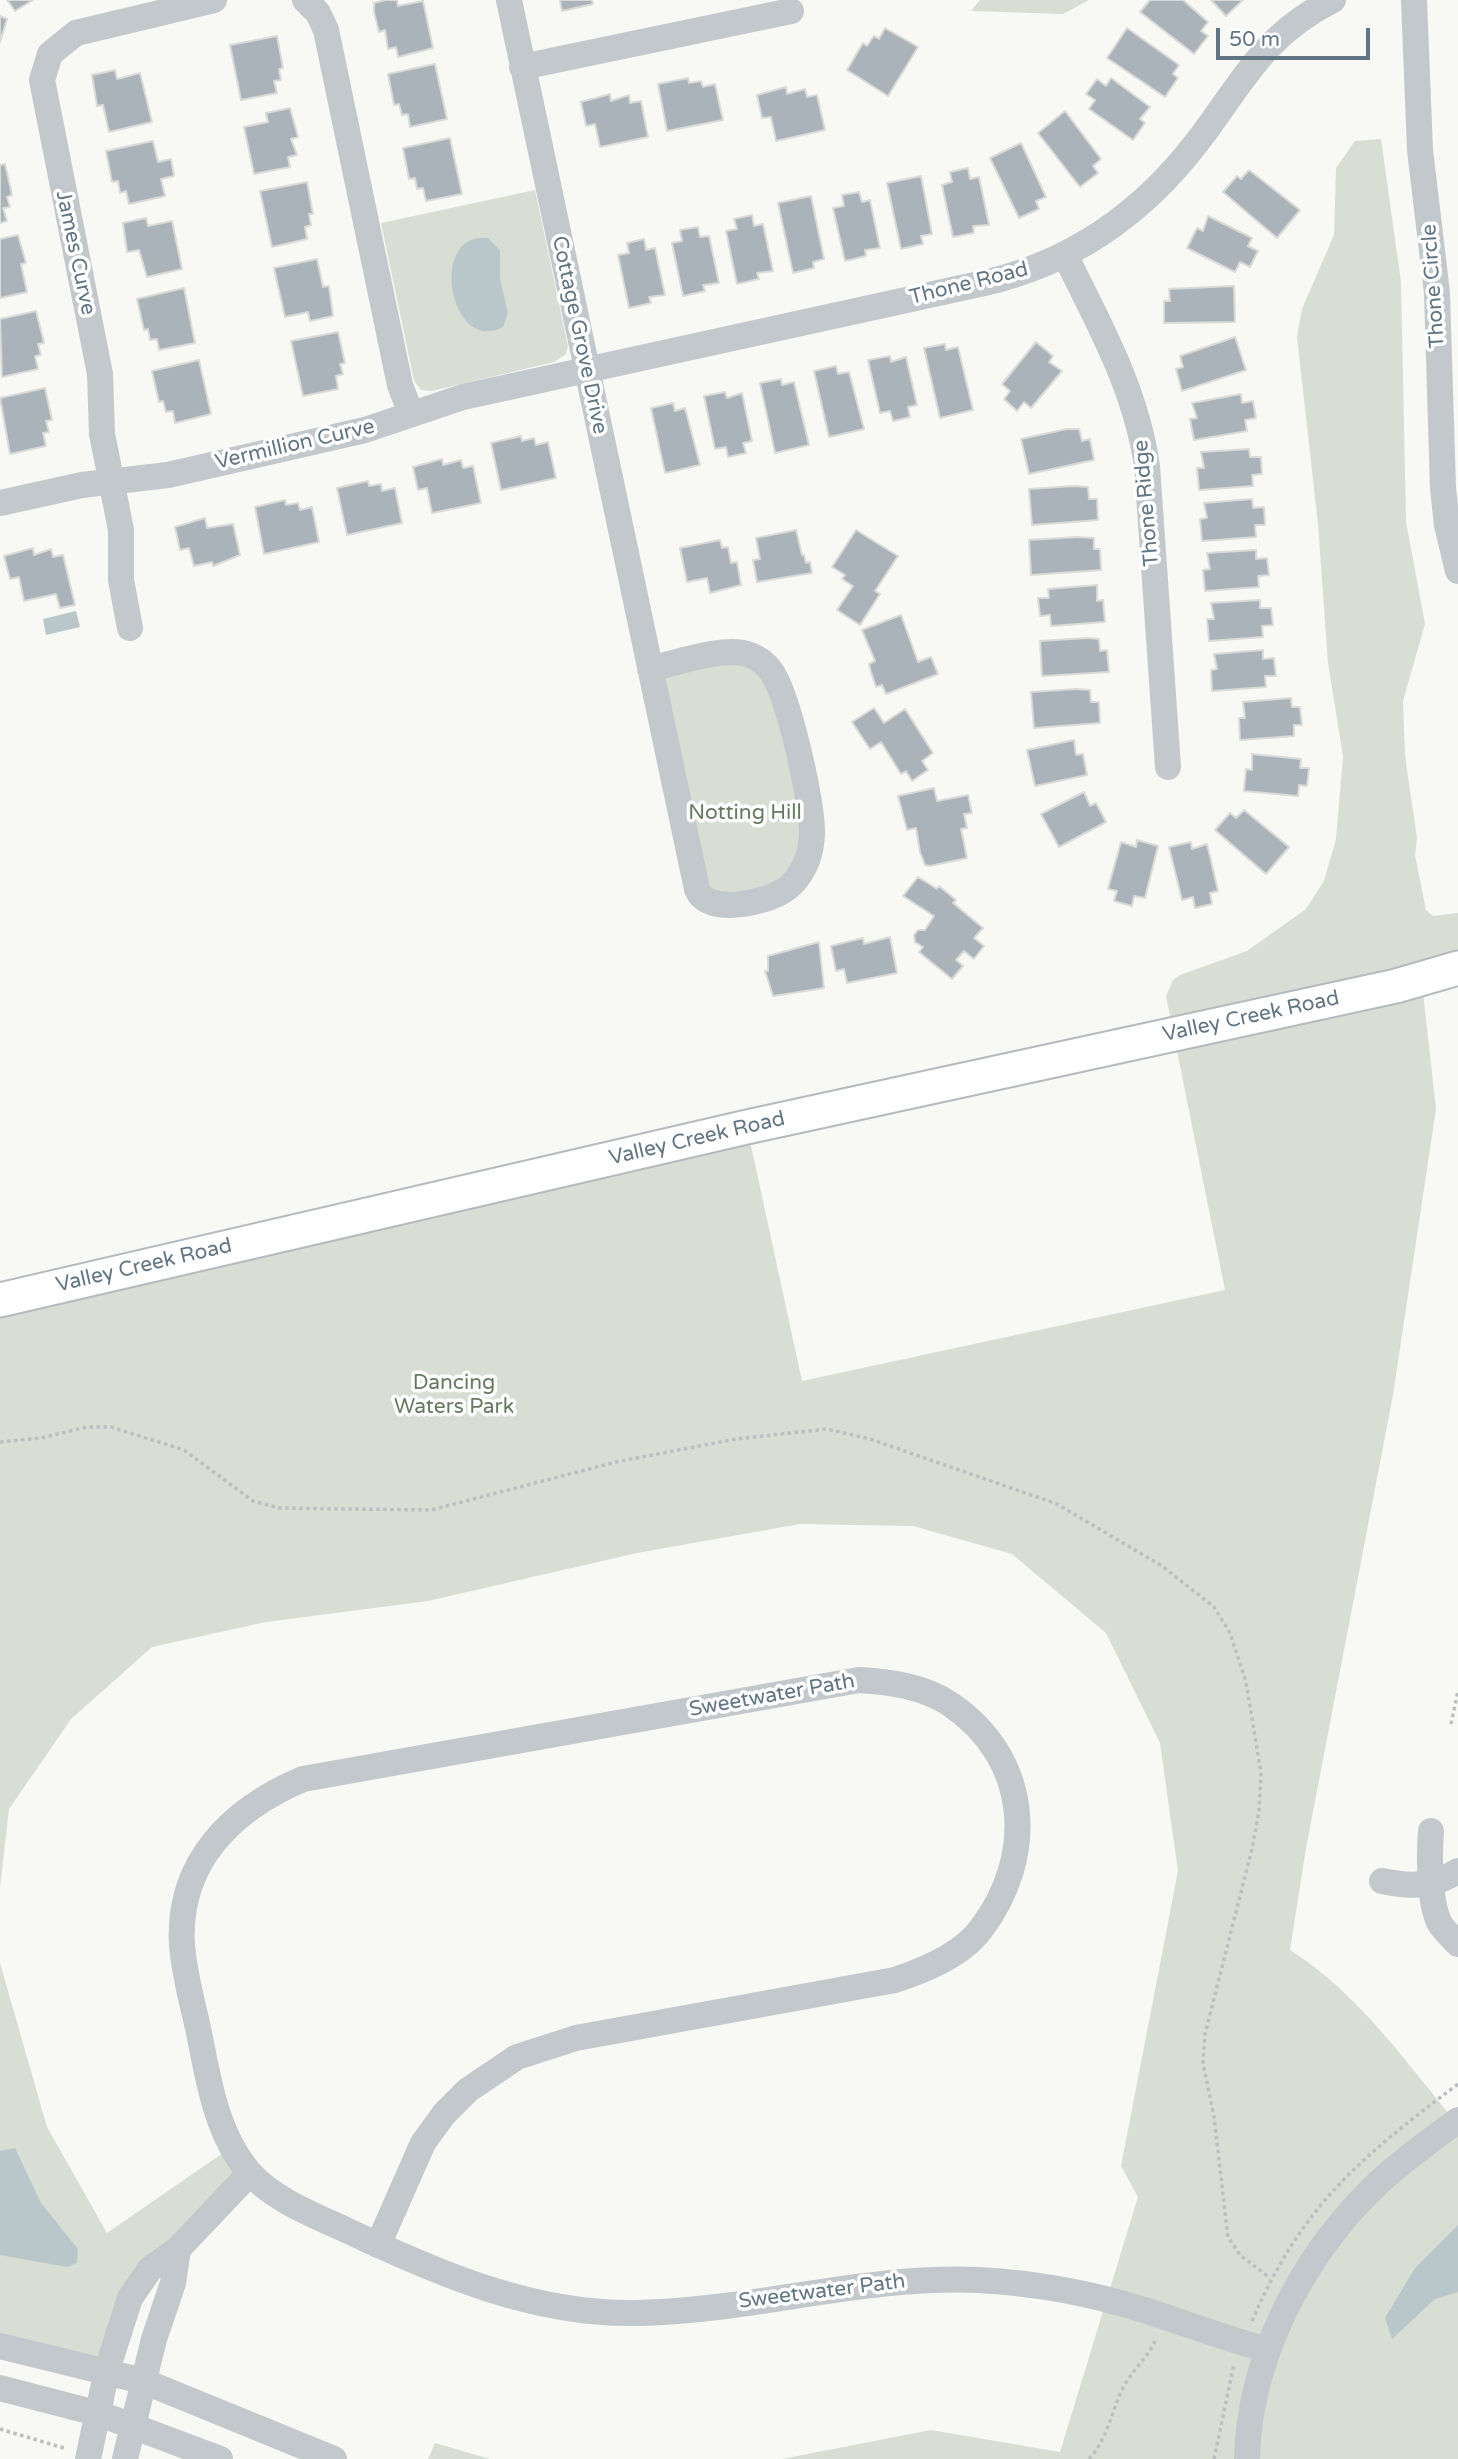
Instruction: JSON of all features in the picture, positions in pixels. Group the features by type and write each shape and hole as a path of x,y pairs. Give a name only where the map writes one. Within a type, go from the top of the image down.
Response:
{"main road":[{"name":"Valley Creek Road","path":"0,1300 747,1127 1396,986 1458,968"},
{"name":"Valley Creek Road","path":"1396,986 1458,981"}],"street":[{"name":"James Curve","path":"130,628 121,580 121,530 102,434 100,374 43,102 42,74 54,50 76,33 214,0"},
{"path":"305,0 318,13 326,30 400,384 411,414"},
{"name":"Cottage Grove Drive","path":"509,0 522,67 650,669 699,894 712,905 724,906 781,893 797,880 808,858 811,823 789,718 770,669 754,657 729,652 650,669"},
{"name":"Thone Road","path":"587,368 984,283 1020,274 1065,255 1109,229 1158,188 1200,138 1256,58 1298,21 1334,0"},
{"name":"Thone Circle","path":"1415,0 1421,167 1437,293 1443,488 1447,525 1458,571"},
{"path":"522,67 791,11"},
{"name":"Thone Ridge","path":"1065,255 1120,366 1140,425 1147,466 1168,767"},
{"name":"Vermillion Curve","path":"0,503 70,487 168,475 358,432 450,400 587,368"},
{"name":"Sweetwater Path","path":"378,2245 422,2143 444,2114 468,2090 517,2057 576,2038 895,1980 929,1968 981,1930 1014,1867 1020,1830 1016,1795 999,1756 976,1726 950,1704 922,1690 891,1682 859,1680 303,1779 268,1794 232,1819 208,1849 192,1880 184,1913 182,1944 187,1978 214,2101 224,2129 250,2173 306,2211 378,2245 474,2287 594,2312 679,2312 865,2285 920,2280 977,2280 1055,2288 1098,2297 1268,2350"},
{"path":"1431,1831 1429,1857 1440,1923 1458,1944"},
{"path":"1382,1881 1414,1887 1433,1884 1458,1871"},
{"path":"1247,2459 1252,2412 1268,2350 1292,2296 1343,2221 1370,2190 1458,2120"},
{"path":"88,2457 100,2414 107,2370 130,2298 150,2269 178,2249 250,2173"},
{"path":"125,2459 135,2426 143,2381 173,2283 178,2249"},
{"path":"0,2346 107,2370 143,2381 334,2459"},
{"path":"0,2388 100,2414 220,2459"}],"path":[{"path":"0,1442 41,1438 87,1427 111,1427 184,1450 253,1501 279,1508 431,1510 617,1462 736,1439 827,1429 870,1439 1057,1504 1162,1566 1214,1607 1230,1633 1246,1682 1255,1731 1261,1773 1259,1811 1252,1849 1205,2034 1203,2063 1214,2117 1228,2237 1240,2255 1270,2278"},
{"path":"1451,1724 1458,1690"},
{"path":"1089,2459 1107,2436 1126,2382 1147,2358 1155,2341"},
{"path":"0,2429 88,2457"}],"green space":[{"path":"980,0 1089,0 1063,14 971,11"},
{"name":"Dancing Waters Park","path":"1381,139 1401,282 1406,522 1425,624 1403,701 1405,756 1417,838 1415,855 1426,910 1433,916 1458,913 1458,968 1422,984 1436,1109 1393,1395 1306,1848 1290,1950 1337,1986 1358,2007 1455,2121 1458,2120 1458,2459 782,2459 931,2430 1060,2452 1138,2197 1121,2166 1178,1871 1160,1743 1106,1633 1012,1554 913,1526 800,1524 637,1553 428,1601 266,1622 152,1647 71,1719 9,1809 0,1888 0,1300 747,1127 802,1381 1225,1290 1166,996 1173,980 1180,975 1247,951 1306,909 1324,881 1336,839 1343,756 1328,663 1318,524 1297,337 1302,309 1334,235 1336,168 1355,141"},
{"path":"535,190 568,346 566,354 554,362 432,391 421,390 414,381 381,223"},
{"name":"Notting Hill","path":"763,662 811,823 797,880 712,905 650,669"},
{"path":"0,1963 47,2127 107,2233 233,2146 250,2173 150,2270 107,2370 0,2346"},
{"path":"435,2443 490,2459 428,2459"}],"shaded area":[{"path":"488,238 500,250 500,279 508,313 503,327 485,331 470,324 459,310 453,291 452,271 457,253 469,241"},
{"path":"76,611 80,627 46,635 43,619"},
{"path":"15,2148 41,2203 78,2249 77,2263 67,2267 0,2255 0,2151"},
{"path":"1458,2225 1458,2292 1435,2299 1392,2339 1385,2318 1415,2268"}],"building":[{"path":"7,0 33,0 15,11"},
{"path":"397,0 398,6 423,1 433,48 398,57 396,47 388,49 385,30 379,32 374,12 374,3"},
{"path":"560,0 592,0 593,4 562,11"},
{"path":"1150,0 1183,0 1208,22 1201,31 1208,36 1194,54 1140,12"},
{"path":"1211,0 1243,0 1226,16"},
{"path":"0,16 7,19 0,42"},
{"path":"885,28 918,47 888,96 847,70 863,43 867,46 874,36 879,39"},
{"path":"1127,28 1179,65 1173,74 1178,78 1165,97 1107,58"},
{"path":"277,36 283,68 279,69 281,80 274,81 277,93 241,100 230,45"},
{"path":"435,64 447,119 410,127 408,114 402,115 399,104 394,105 388,74"},
{"path":"115,70 117,79 140,73 152,122 109,132 103,105 97,106 92,75"},
{"path":"688,78 689,83 701,81 703,87 715,84 723,120 667,131 658,84"},
{"path":"1111,78 1150,107 1140,119 1145,123 1133,140 1089,109 1095,100 1086,94 1097,79 1106,86"},
{"path":"786,87 787,94 805,89 807,97 817,95 825,130 776,141 771,117 762,118 757,95"},
{"path":"610,94 611,101 629,95 630,103 641,101 648,137 600,147 595,124 586,126 581,102"},
{"path":"290,108 298,137 291,139 297,155 288,157 290,167 254,174 244,127 268,122 266,113"},
{"path":"1065,111 1101,159 1093,166 1098,173 1080,187 1038,133"},
{"path":"450,138 462,194 426,201 423,188 417,189 415,178 409,179 403,148"},
{"path":"153,141 158,162 171,159 174,176 161,179 165,196 129,204 126,191 120,193 118,181 112,182 106,151"},
{"path":"1021,143 1046,197 1036,201 1039,209 1019,218 990,158"},
{"path":"5,164 12,195 7,197 10,207 3,208 7,221 0,223 0,165"},
{"path":"968,168 970,179 979,177 989,225 973,226 974,233 953,237 942,185 952,182 950,172"},
{"path":"1249,170 1300,210 1277,238 1223,192 1237,176 1241,179"},
{"path":"921,176 932,234 921,236 923,244 901,249 887,183"},
{"path":"307,182 313,214 309,214 311,225 305,227 307,239 272,247 260,191"},
{"path":"859,192 862,202 870,200 880,248 865,250 866,256 845,261 833,208 844,206 842,195"},
{"path":"811,196 824,259 813,262 814,268 793,273 778,203"},
{"path":"752,215 754,226 763,224 773,271 757,273 759,279 737,284 726,231 737,229 734,219"},
{"path":"1208,216 1252,238 1248,246 1258,251 1250,267 1240,262 1235,272 1187,248 1197,228 1203,231"},
{"path":"146,218 148,226 172,221 182,269 147,277 139,250 127,252 123,223"},
{"path":"698,227 700,237 709,236 719,283 703,285 705,291 683,296 672,243 682,241 680,230"},
{"path":"18,235 26,263 21,264 27,292 0,298 0,239"},
{"path":"644,239 646,250 655,248 665,295 649,297 651,303 629,308 618,255 629,253 627,243"},
{"path":"317,259 323,287 329,286 333,316 310,321 308,312 285,317 274,268"},
{"path":"1234,286 1235,322 1164,323 1164,301 1170,301 1169,289"},
{"path":"184,288 195,343 159,350 157,339 150,340 148,329 144,330 137,299"},
{"path":"36,311 44,343 38,344 41,355 35,356 38,369 2,377 0,319"},
{"path":"338,332 345,363 340,364 343,374 336,376 338,389 303,396 291,341"},
{"path":"1235,337 1246,370 1182,391 1176,369 1183,367 1180,356"},
{"path":"1036,342 1053,356 1049,362 1062,371 1031,408 1024,402 1017,411 1004,399 1010,391 1002,384"},
{"path":"945,344 946,350 958,347 973,410 940,418 924,348"},
{"path":"890,356 891,362 906,357 917,405 908,407 910,417 893,421 890,411 880,413 868,360"},
{"path":"199,360 211,414 175,423 173,411 166,412 163,401 159,402 152,371"},
{"path":"836,366 838,374 849,372 864,429 829,437 814,371"},
{"path":"781,379 782,385 794,382 809,445 775,453 760,383"},
{"path":"45,388 52,420 46,421 49,432 43,433 46,446 10,454 0,398"},
{"path":"725,392 727,398 742,393 752,441 743,443 746,453 728,457 726,447 715,449 704,396"},
{"path":"1241,394 1242,403 1253,401 1256,418 1245,420 1247,431 1194,440 1190,419 1197,418 1192,403"},
{"path":"673,403 675,411 685,408 700,465 665,473 651,408"},
{"path":"1079,429 1082,441 1090,439 1094,460 1029,474 1021,439"},
{"path":"521,436 522,441 534,438 536,445 548,442 556,478 501,490 491,443"},
{"path":"1249,449 1250,457 1261,457 1262,474 1252,475 1253,486 1199,490 1197,468 1204,468 1201,452"},
{"path":"442,459 443,465 461,460 463,468 473,466 481,503 432,513 427,488 418,490 413,467"},
{"path":"368,481 369,486 381,484 382,491 395,488 402,523 347,535 337,488"},
{"path":"1088,487 1089,499 1097,499 1098,520 1032,525 1029,489"},
{"path":"1252,499 1253,508 1264,507 1265,525 1255,525 1256,537 1202,541 1200,519 1207,518 1204,503"},
{"path":"285,500 286,505 298,503 300,510 312,507 319,542 264,554 255,507"},
{"path":"205,518 207,528 233,524 240,555 213,566 212,562 194,566 189,548 180,550 175,527"},
{"path":"796,530 802,555 806,563 810,562 812,573 757,582 753,560 760,559 756,538"},
{"path":"856,530 898,556 875,591 880,594 860,625 837,610 853,586 842,579 845,575 832,567"},
{"path":"1094,538 1094,549 1100,549 1101,570 1031,575 1029,540"},
{"path":"720,540 722,548 728,547 731,563 737,562 741,585 710,593 707,578 687,582 680,548"},
{"path":"33,548 34,555 51,549 53,557 63,555 75,605 60,608 56,594 24,601 19,577 10,579 4,556"},
{"path":"1256,550 1256,559 1267,558 1269,575 1258,576 1259,587 1205,591 1203,570 1210,569 1207,553"},
{"path":"1097,585 1097,601 1103,600 1105,622 1051,626 1050,615 1040,616 1038,598 1049,598 1048,589"},
{"path":"1260,600 1260,608 1271,608 1273,625 1262,626 1263,637 1209,641 1207,619 1214,619 1211,603"},
{"path":"901,615 918,662 931,657 938,674 886,694 882,685 876,687 869,664 875,661 862,630"},
{"path":"1099,639 1100,651 1107,650 1109,672 1042,676 1040,641"},
{"path":"1263,650 1263,659 1274,658 1276,676 1265,676 1266,687 1212,691 1211,670 1217,669 1214,654"},
{"path":"1090,690 1091,702 1099,702 1100,723 1034,728 1031,692"},
{"path":"1291,698 1292,707 1300,707 1302,725 1294,725 1294,736 1240,740 1239,718 1245,718 1243,702"},
{"path":"874,708 884,723 905,709 933,753 922,761 928,770 912,781 906,771 901,774 881,742 870,749 852,722"},
{"path":"1074,740 1076,755 1083,754 1087,775 1035,786 1027,750"},
{"path":"1252,754 1301,759 1300,768 1309,768 1307,786 1299,785 1298,796 1244,791 1246,769 1252,770"},
{"path":"934,788 937,801 968,795 972,813 964,814 967,828 961,829 967,858 930,866 925,865 920,852 916,828 907,830 898,796"},
{"path":"1084,792 1090,806 1096,803 1106,822 1059,847 1041,814"},
{"path":"1244,810 1289,847 1266,874 1215,830 1230,813 1236,818"},
{"path":"1137,840 1158,846 1145,898 1134,896 1132,906 1114,901 1117,891 1108,889 1121,842 1136,847"},
{"path":"1191,842 1192,849 1207,844 1218,891 1210,893 1212,904 1195,908 1193,897 1182,900 1169,847"},
{"path":"918,877 937,889 939,886 956,900 953,903 983,928 974,938 984,946 974,959 964,951 956,960 963,966 952,979 919,952 923,947 915,942 914,935 918,930 925,930 934,916 903,896"},
{"path":"890,937 897,973 847,983 844,969 836,971 831,946 863,938 864,944"},
{"path":"819,942 824,988 773,996 765,971 768,971 768,956"}]}
